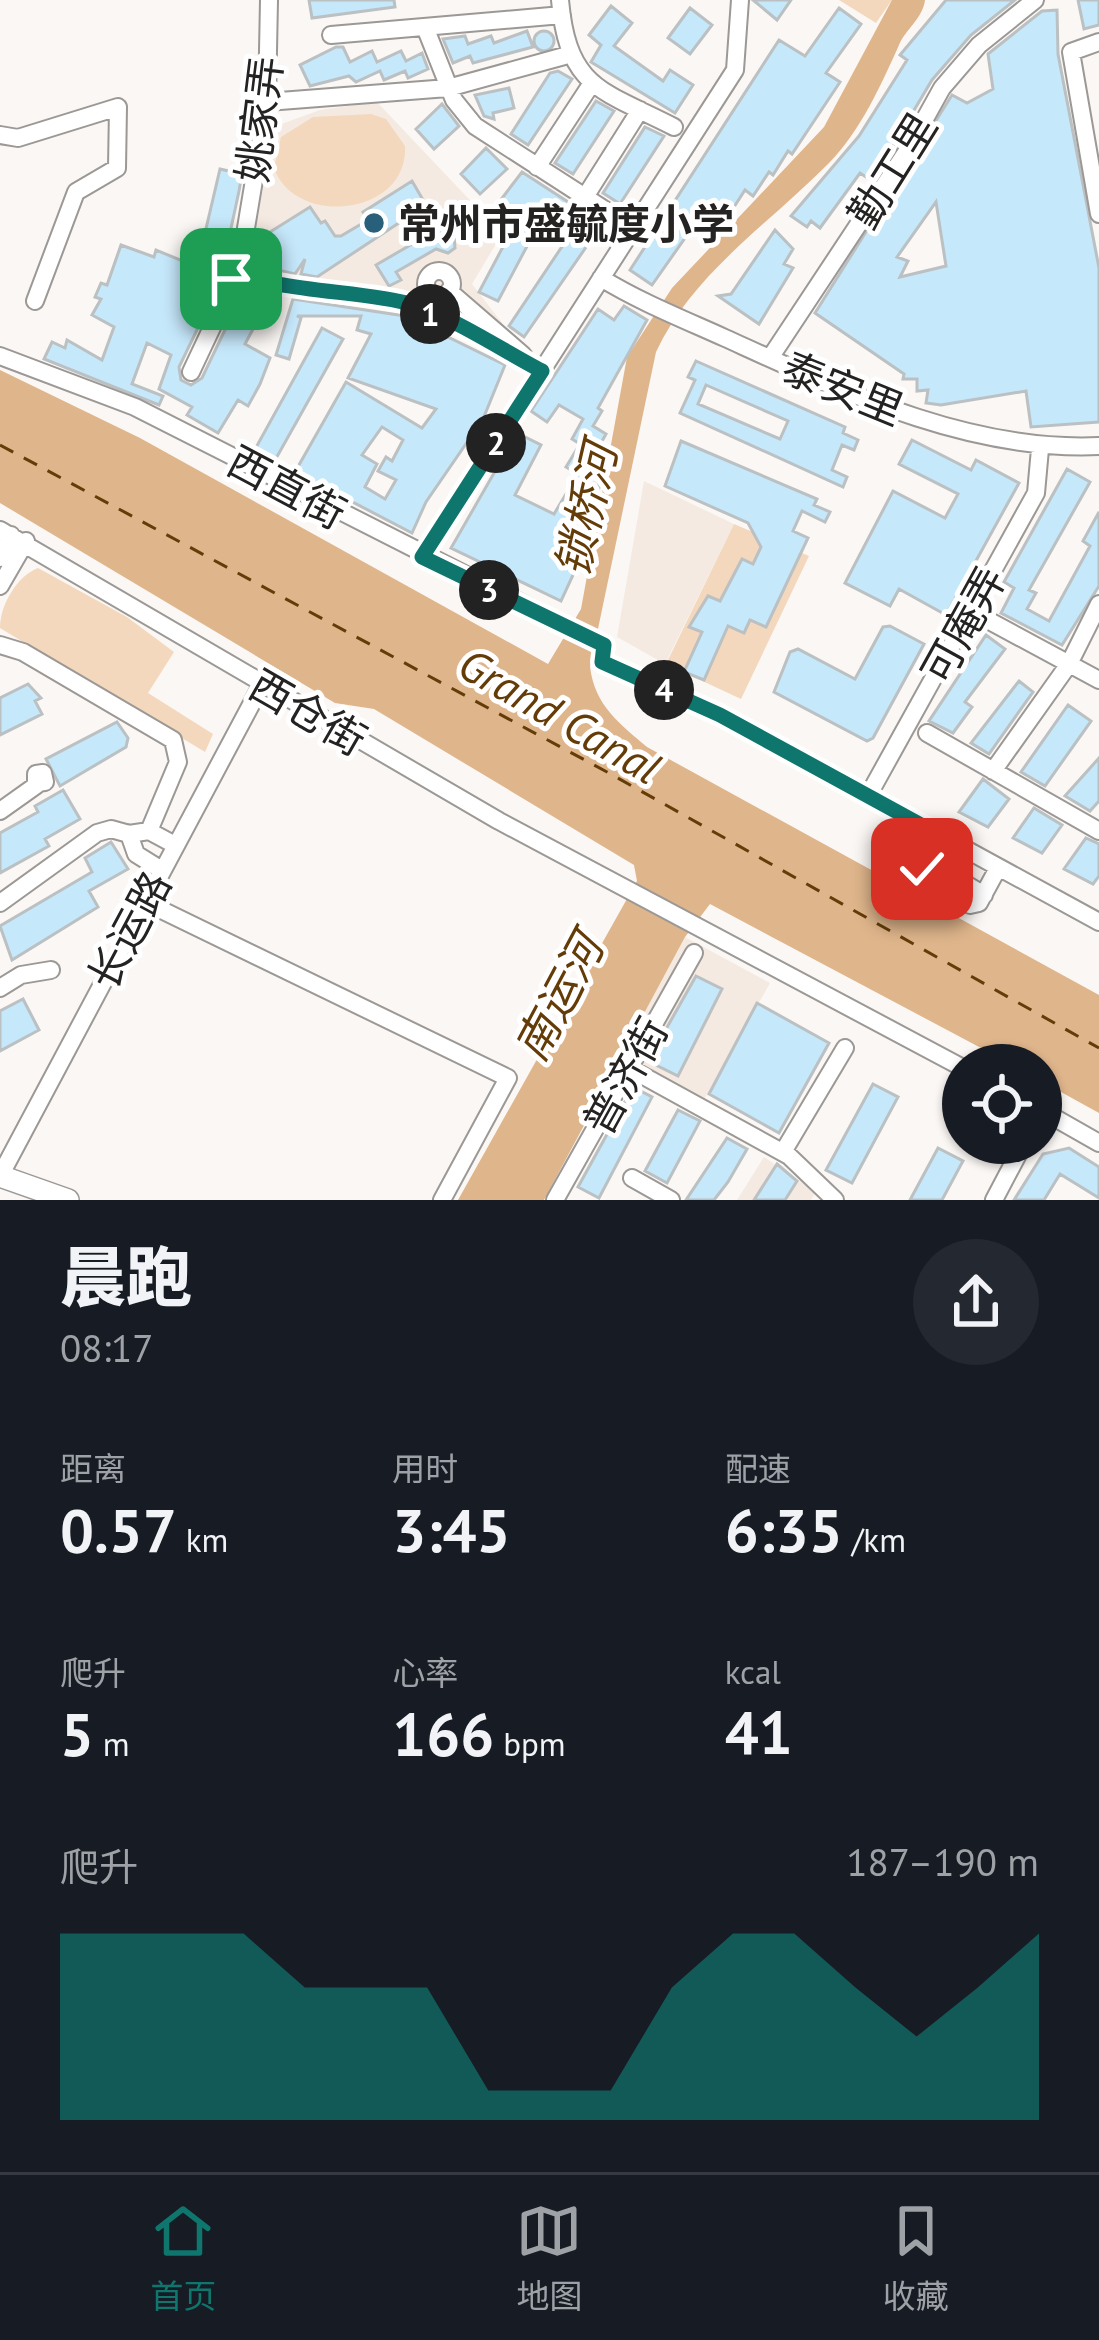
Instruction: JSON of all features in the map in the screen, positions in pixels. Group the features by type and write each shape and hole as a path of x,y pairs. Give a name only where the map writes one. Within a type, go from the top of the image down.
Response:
{"main road":[{"path":"0,1176 68,1200"}],"street":[{"name":"姚家弄","path":"191,372 239,270 236,262 267,102 269,0"},
{"path":"422,557 735,70 740,0"},
{"name":"勤工里","path":"770,358 907,151 942,88 979,45 1035,0"},
{"path":"331,35 561,8 568,55 592,83 674,127"},
{"path":"424,27 448,88 475,126 619,219"},
{"path":"1099,42 1071,52 1099,214"},
{"path":"267,102 448,88 568,55"},
{"path":"537,167 592,83"},
{"path":"0,135 18,138 118,107 117,168 76,192 35,301"},
{"path":"585,197 640,110"},
{"path":"239,270 267,285 312,285 411,304 542,371"},
{"name":"泰安里","path":"601,278 770,358 923,420 1040,449 1099,446"},
{"path":"449,291 542,371"},
{"name":"西直街","path":"0,356 135,407 422,557 604,645 602,662 720,715 868,796"},
{"name":"可庵弄","path":"868,796 1036,493 1040,449"},
{"path":"0,558 12,535"},
{"path":"0,586 12,535"},
{"name":"西仓街","path":"12,535 261,686 942,1057"},
{"path":"993,771 1069,664 1099,604"},
{"path":"971,611 1099,680"},
{"path":"0,645 23,652 173,740 178,762 149,832"},
{"name":"长运路","path":"0,1176 261,686"},
{"path":"926,733 1099,831"},
{"path":"0,811 38,784"},
{"path":"868,796 1099,922"},
{"path":"0,903 98,833 111,829 149,832 175,845"},
{"path":"129,834 136,854 160,869"},
{"path":"943,837 924,878 970,905 984,895 998,868"},
{"path":"143,901 508,1078 442,1200"},
{"name":"普济街","path":"555,1200 694,953"},
{"path":"3,980 50,970"},
{"path":"782,1152 845,1048"},
{"path":"629,1068 782,1152 835,1200"},
{"path":"1062,1122 1099,1143"},
{"path":"994,1200 1013,1164"},
{"path":"632,1178 671,1200"}],"shaded area":[{"path":"839,0 892,0 876,23"},
{"name":"常州市盛毓度小学","path":"377,102 502,234 472,284 519,345 410,301 254,271 249,255 276,126 320,110"},
{"path":"371,114 386,119 405,146 401,170 389,187 371,200 326,206 304,200 286,187 274,168 281,137 313,117"},
{"path":"644,481 734,524 665,664 617,637"},
{"path":"734,524 809,556 741,699 666,664"},
{"path":"38,568 127,617 174,652 148,693 213,734 205,752 0,628 11,592"},
{"path":"685,937 770,983 701,1105 620,1058"},
{"path":"764,1157 816,1192 811,1200 737,1200"}],"water":[{"name":"Grand Canal","path":"892,0 925,0 851,137 711,274 656,352 590,667 593,681 618,722 647,747 1099,995 1099,1113 1062,1093 1062,1044 973,1044 710,904 685,937 544,1200 458,1200 637,881 634,865 374,709 335,703 0,503 0,370 140,438 548,664 581,609 627,357 672,288 824,127"}],"building":[{"path":"309,0 394,0 395,7 312,18"},
{"path":"753,0 791,0 777,20"},
{"path":"946,0 1015,0 971,35 932,80 872,181 860,173 820,228 811,221 807,227 791,216 859,136 907,60 900,55"},
{"path":"1078,0 1099,0 1099,25 1084,29"},
{"path":"611,6 632,23 614,46 663,81 670,70 693,85 675,113 591,62 601,45 589,35"},
{"path":"690,8 712,25 690,54 668,38"},
{"path":"839,8 861,24 826,73 840,82 792,154 788,151 753,196 745,190 723,224 704,211 652,285 630,270 779,40 805,56"},
{"path":"1057,10 1058,54 1099,268 1099,422 1031,427 1026,391 941,405 926,403 928,390 917,391 917,379 903,379 904,374 815,313 952,95 967,103 993,89 988,54 1042,11","holes":["936,202 946,266 900,277 908,261 897,257"]},
{"path":"527,31 533,47 473,63 470,56 453,63 443,39 465,36 468,44 491,36 494,43"},
{"path":"544,31 554,41 544,51 534,41"},
{"path":"343,47 350,62 372,51 377,62 401,51 406,61 422,53 428,69 408,78 405,71 384,80 380,71 356,82 349,76 310,86 300,65"},
{"path":"558,71 572,79 528,145 511,134 550,73"},
{"path":"509,88 514,108 493,113 494,119 484,116 475,95"},
{"path":"596,101 614,111 573,174 555,163"},
{"path":"442,104 459,126 434,149 416,129"},
{"path":"645,127 664,136 620,204 603,193"},
{"path":"486,148 507,169 480,194 461,174"},
{"path":"220,169 242,174 239,191 221,275 198,270 188,296 209,305 179,367 181,380 191,385 202,378 245,288 280,297 265,319 260,316 245,344 270,358 260,384 248,406 238,400 218,433 187,415 192,407 159,389 171,355 147,343 132,384 163,396 159,405 44,359 52,342 65,348 67,340 102,360 114,327 92,315 101,299 95,297 101,283 107,285 121,245 154,257 156,250 197,267"},
{"path":"522,172 602,224 524,337 509,326 569,236 543,216 498,301 479,292 514,226 493,210"},
{"path":"412,181 426,205 317,277 301,274 305,259 295,274 261,266 265,244 277,245 270,232 310,207 321,223 325,221 335,236 341,236 368,220 363,212"},
{"path":"439,211 460,232 454,235 455,248 448,253 436,249 396,272 401,280 389,286 376,265 431,233 424,220"},
{"path":"775,230 793,249 784,264 793,268 759,324 718,296 731,294"},
{"path":"293,299 405,316 505,365 483,419 426,502 412,533 295,472 346,382 422,428 436,409 348,378 371,334 357,330 361,316 297,316 301,318 289,359 276,355","holes":["382,427 403,440 392,461 386,457 378,471 396,480 385,499 365,487 377,464 362,455"]},
{"path":"624,306 647,320 598,408 602,411 593,426 606,434 596,452 606,457 591,481 600,486 576,527 592,534 561,601 451,548 517,433 541,445 515,495 554,514 578,474 566,467 580,444 572,439 583,419 559,405 547,422 531,411 598,309 614,320"},
{"path":"322,328 343,339 274,462 254,451"},
{"path":"696,361 845,427 843,433 858,440 854,450 842,445 832,470 847,477 843,487 680,413 695,380 688,377","holes":["706,385 788,421 780,439 698,404"]},
{"path":"912,440 971,470 976,460 1019,483 946,615 899,589 890,606 845,583 893,491 945,518 958,494 899,464"},
{"path":"681,441 817,499 814,505 830,512 825,522 802,511 793,531 808,538 766,627 750,620 744,633 728,626 704,680 684,672 702,632 689,627 708,596 720,601 742,559 753,564 761,547 748,523 665,486"},
{"path":"1067,469 1090,482 1029,590 1036,593 1027,609 1049,621 1090,546 1083,541 1099,512 1099,586 1062,645 1001,613 1014,588 1004,582"},
{"path":"890,626 924,644 873,738 867,741 774,692 790,652 798,649 855,679 883,627"},
{"path":"986,635 1005,649 965,702 972,707 953,733 929,721"},
{"path":"1019,681 1033,692 989,754 971,743"},
{"path":"28,684 41,698 35,701 42,714 0,735 0,698"},
{"path":"1068,705 1091,721 1045,786 1021,772"},
{"path":"117,722 128,738 126,747 60,786 46,759"},
{"path":"1099,758 1099,801 1090,811 1065,796"},
{"path":"983,779 1009,799 988,827 959,812"},
{"path":"63,790 80,819 45,839 49,846 0,873 0,833 38,812 35,806"},
{"path":"1034,808 1062,825 1042,853 1013,838"},
{"path":"1086,838 1099,844 1099,876 1093,884 1064,869"},
{"path":"111,842 128,869 89,891 98,907 12,960 0,926 92,872 85,858"},
{"path":"696,976 722,989 678,1076 648,1061"},
{"path":"23,999 39,1030 0,1051 0,1011"},
{"path":"757,1003 829,1043 779,1133 709,1094"},
{"path":"873,1084 898,1097 852,1183 826,1170"},
{"path":"633,1087 652,1097 599,1198 578,1187"},
{"path":"678,1110 700,1121 667,1183 645,1171"},
{"path":"727,1138 747,1149 728,1182 714,1200 686,1200"},
{"path":"938,1148 942,1164 961,1164 942,1200 910,1200"},
{"path":"1069,1148 1099,1167 1099,1198 1060,1174 1044,1200 1014,1200 1037,1164 1062,1164 1062,1150"},
{"path":"777,1164 797,1181 785,1200 754,1200"}],"ferry route":[{"path":"0,445 607,772 1099,1048"}],"place":[{"name":"常州市盛毓度小学","path":"374,223"}],"route":[{"path":"231,279 239,270 267,285 312,285 411,304 542,371 422,557 604,645 602,662 720,715 943,837 922,869"}],"water label":[{"name":"锁桥河","path":"585,510"},
{"name":"南运河","path":"558,997"}]}
